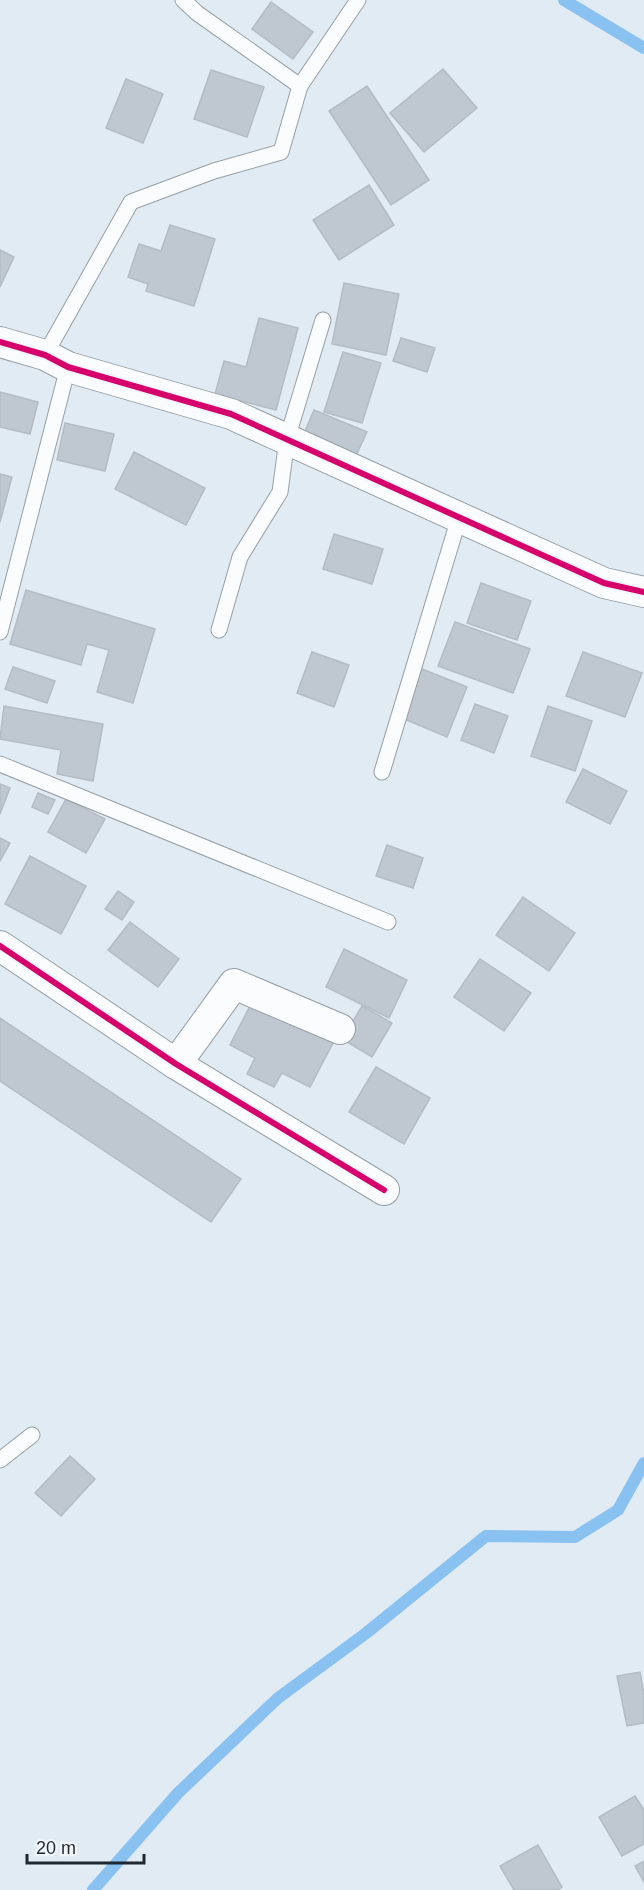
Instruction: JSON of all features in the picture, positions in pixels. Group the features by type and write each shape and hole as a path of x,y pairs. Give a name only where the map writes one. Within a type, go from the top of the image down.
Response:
{"street":[{"path":"0,342 231,414 604,583 644,592"},
{"path":"0,946 176,1064 384,1190"},
{"path":"176,1064 234,984 340,1029"}],"lane":[{"path":"183,0 197,13 300,86"},
{"path":"0,632 56,361 131,201 214,171 281,152 300,86 358,0"},
{"path":"219,630 240,557 280,492 288,439 323,320"},
{"path":"382,772 459,518"},
{"path":"0,764 388,922"},
{"path":"0,1460 32,1435"}],"building":[{"path":"271,2 313,32 293,59 252,29"},
{"path":"443,69 477,108 424,152 390,113"},
{"path":"211,70 264,87 247,137 194,119"},
{"path":"126,79 163,94 143,143 106,128"},
{"path":"367,86 429,180 391,205 329,111"},
{"path":"369,185 394,225 339,260 313,220"},
{"path":"170,225 215,239 194,306 146,291 148,284 128,277 139,244 161,251"},
{"path":"0,250 14,257 0,287"},
{"path":"344,283 399,294 386,355 332,344"},
{"path":"259,318 298,328 276,410 215,394 224,361 246,367"},
{"path":"401,338 435,348 427,372 393,361"},
{"path":"343,352 381,363 362,423 324,412"},
{"path":"0,392 38,402 30,434 0,427"},
{"path":"314,410 367,432 355,458 303,436"},
{"path":"65,423 114,434 105,471 57,460"},
{"path":"134,452 205,488 186,525 115,489"},
{"path":"0,474 12,477 0,522"},
{"path":"334,534 383,549 372,584 323,569"},
{"path":"481,583 531,601 517,640 467,623"},
{"path":"26,590 155,629 133,703 97,692 109,650 87,644 81,665 10,644"},
{"path":"455,622 530,649 513,693 438,666"},
{"path":"312,652 349,665 334,707 297,693"},
{"path":"583,652 642,673 625,717 566,696"},
{"path":"13,667 55,681 47,703 5,689"},
{"path":"422,669 467,687 447,737 402,718"},
{"path":"475,704 508,716 494,753 461,740"},
{"path":"4,706 103,724 93,781 57,774 61,750 0,739"},
{"path":"548,706 592,721 575,771 531,756"},
{"path":"583,769 627,791 610,824 566,802"},
{"path":"0,784 10,788 0,814"},
{"path":"38,793 55,800 48,814 32,807"},
{"path":"66,799 105,819 86,853 48,832"},
{"path":"0,838 10,843 0,861"},
{"path":"387,845 423,858 413,888 376,876"},
{"path":"30,856 86,886 61,934 5,904"},
{"path":"118,891 134,902 122,920 105,909"},
{"path":"523,897 575,933 549,971 496,935"},
{"path":"130,922 179,959 158,987 108,950"},
{"path":"344,949 407,980 389,1018 326,987"},
{"path":"480,959 531,993 504,1031 454,997"},
{"path":"252,1002 333,1043 310,1087 282,1073 274,1087 247,1074 255,1058 230,1045"},
{"path":"362,1006 392,1023 372,1057 342,1039"},
{"path":"0,1018 241,1179 211,1222 0,1081"},
{"path":"376,1067 430,1098 404,1144 349,1112"},
{"path":"70,1456 95,1479 61,1516 35,1493"},
{"path":"640,1672 644,1694 644,1723 627,1726 617,1676"},
{"path":"635,1796 644,1810 644,1844 622,1856 599,1817"},
{"path":"538,1845 562,1887 558,1890 514,1890 500,1866"},
{"path":"644,1861 644,1882 635,1866"}],"waterway":[{"path":"564,0 644,48"},
{"path":"93,1890 178,1793 278,1698 365,1634 486,1536 575,1537 618,1510 644,1463"}],"cycle path":[{"path":"0,342 45,355 68,367 231,414 604,583 644,592"},
{"path":"0,946 176,1064 384,1190"}]}
